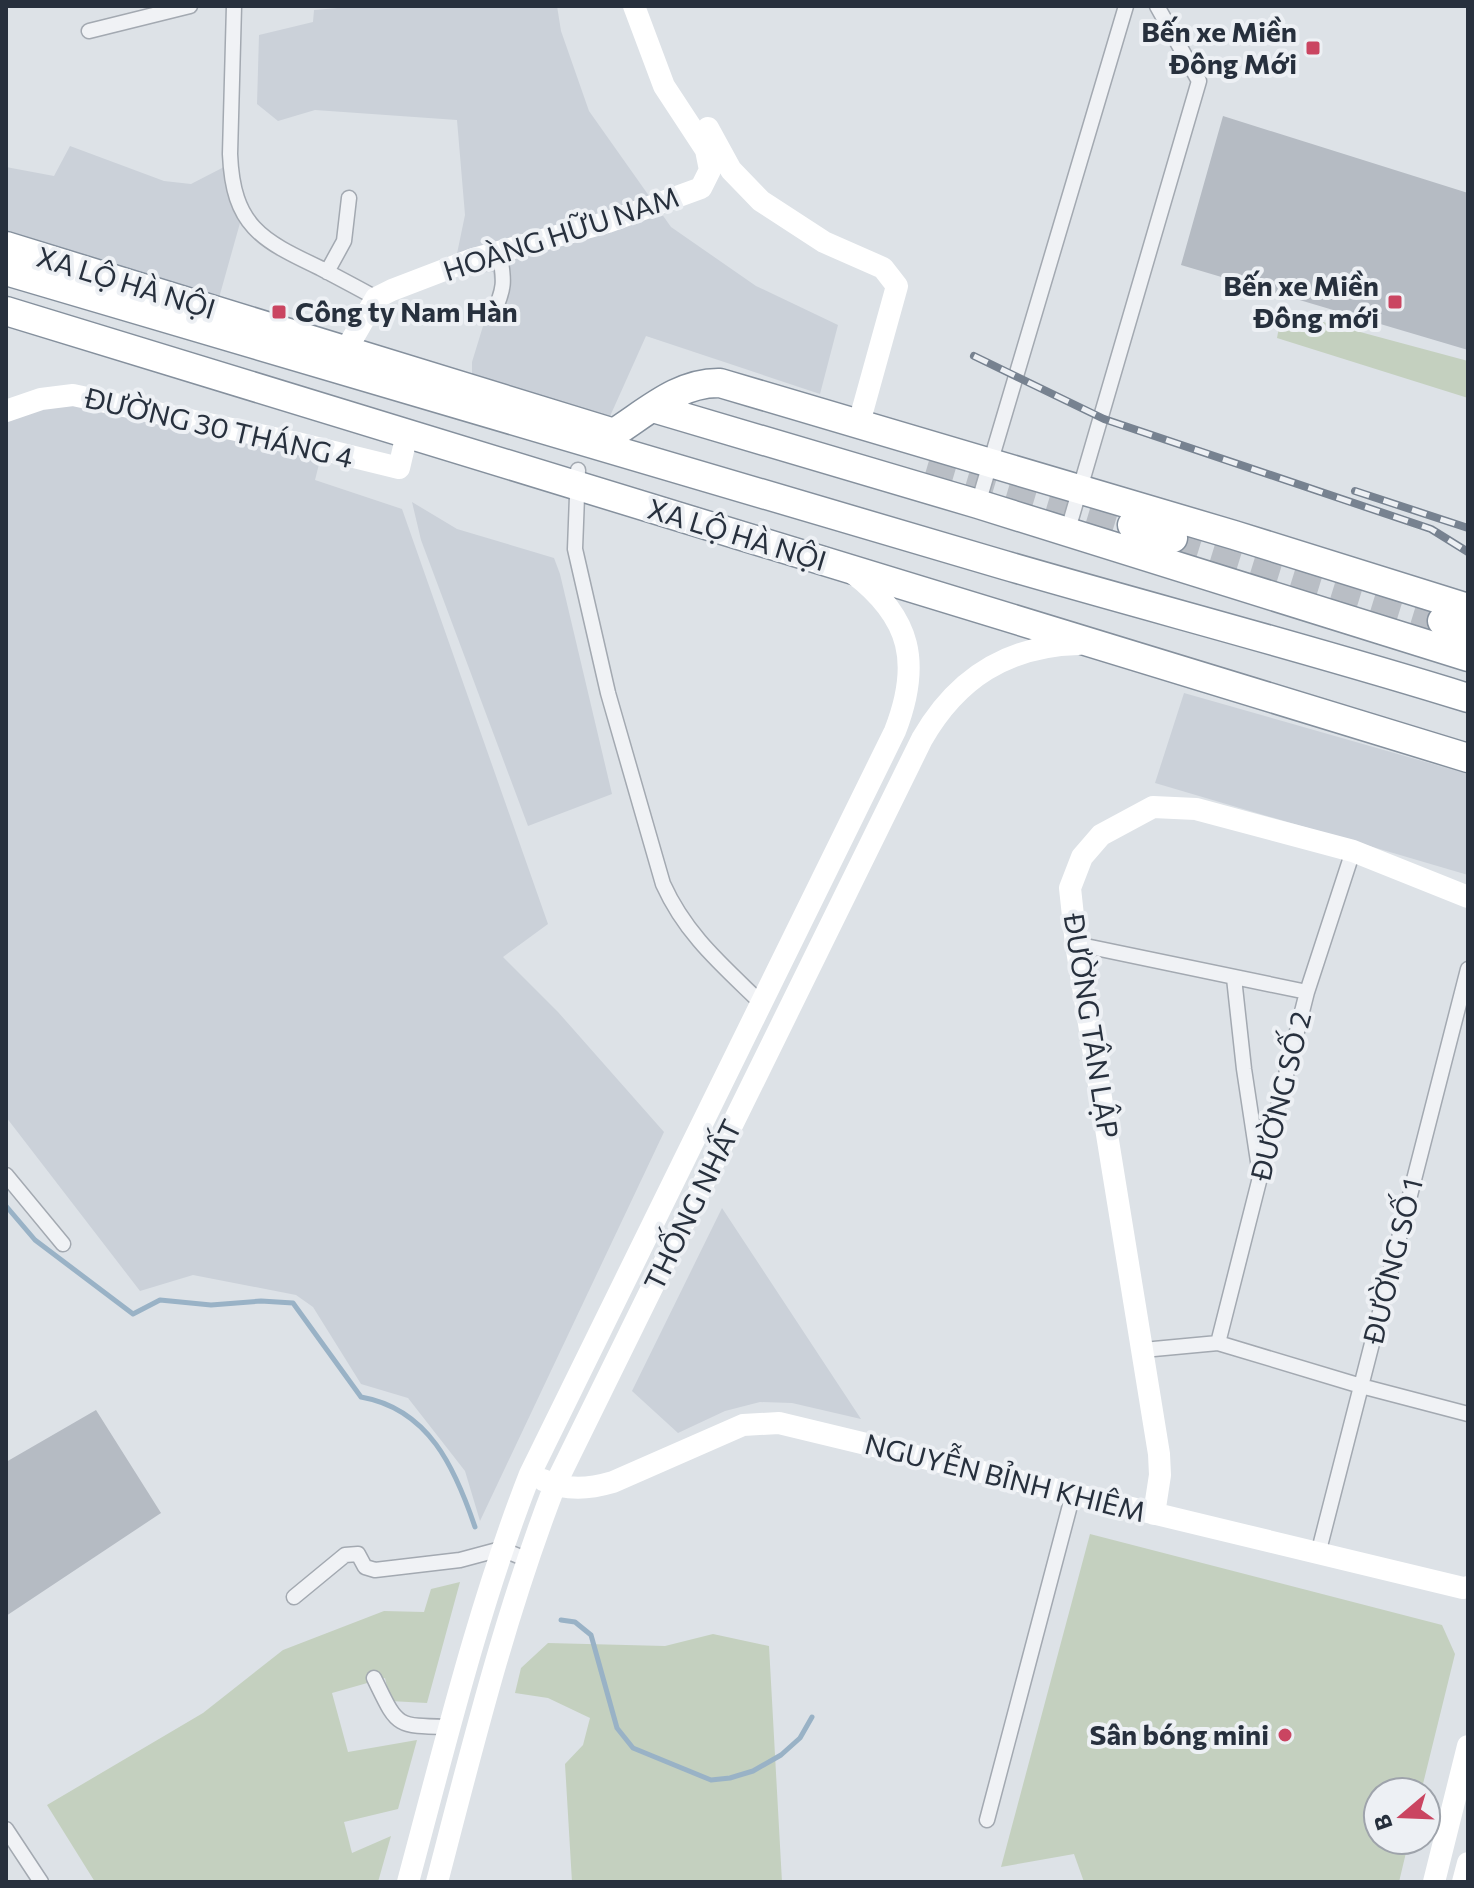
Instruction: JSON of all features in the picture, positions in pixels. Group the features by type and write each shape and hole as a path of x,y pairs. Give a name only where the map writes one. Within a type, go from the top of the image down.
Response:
{"highway":[{"name":"XA LỘ HÀ NỘI","path":"6,246 269,339 1125,600 1349,660 1468,698"},
{"name":"XA LỘ HÀ NỘI","path":"6,271 240,330"},
{"name":"XA LỘ HÀ NỘI","path":"6,296 408,426 1273,690 1468,758"},
{"name":"XA LỘ HÀ NỘI","path":"6,311 408,426"},
{"path":"610,442 681,390 701,383 720,383 1468,608"},
{"path":"681,390 928,464"},
{"path":"653,408 978,504 1468,657"},
{"name":"XA LỘ HÀ NỘI","path":"577,478 839,566 978,600 1092,643 1468,740"},
{"path":"1132,525 1173,538"}],"main road":[{"name":"HOÀNG HỮU NAM","path":"376,298 473,259 608,222 701,188 710,170 706,150 664,86 646,45 634,6"},
{"path":"647,6 676,77 731,170 761,201 824,242 883,268 897,286 859,423"},
{"path":"342,361 376,298"},
{"name":"ĐƯỜNG 30 THÁNG 4","path":"6,411 49,397 73,395 399,468 408,426"},
{"name":"THỐNG NHẤT","path":"408,1882 476,1626 530,1474 907,701 910,685 904,636 879,594 854,573 839,566"},
{"name":"THỐNG NHẤT","path":"437,1882 503,1633 526,1559 555,1485 922,739 932,721 959,689 993,664 1041,647 1092,643"},
{"path":"895,731 922,739"},
{"name":"ĐƯỜNG TÂN LẬP","path":"1154,1514 1160,1475 1159,1454 1076,944 1070,888 1082,857 1101,835 1153,807 1196,809 1353,851 1468,897"},
{"name":"NGUYỄN BỈNH KHIÊM","path":"555,1485 593,1488 743,1425 766,1422 1466,1590"},
{"path":"530,1474 555,1485"},
{"path":"1434,1882 1468,1746"},
{"path":"1463,1882 1468,1863"}],"street":[{"path":"89,31 190,6"},
{"path":"234,6 230,154 231,176 239,205 246,219 276,247 376,298"},
{"path":"978,504 1126,6"},
{"path":"1067,533 1199,81 1157,6"},
{"path":"327,272 344,241 349,198"},
{"path":"492,316 503,294 505,280 499,251"},
{"path":"577,478 575,549 608,693 663,884 674,909 695,938 761,1003"},
{"name":"ĐƯỜNG SỐ 2","path":"1218,1343 1307,992 1353,851"},
{"path":"1076,944 1307,992"},
{"name":"ĐƯỜNG SỐ 1","path":"1318,1554 1468,969"},
{"path":"1234,978 1261,1176"},
{"path":"6,1175 63,1244"},
{"path":"1143,1350 1218,1343 1468,1414"},
{"path":"987,1820 1073,1494"},
{"path":"294,1597 345,1555 353,1552 358,1554 365,1567 375,1570 460,1560 501,1549 526,1559"},
{"path":"374,1678 393,1717 402,1725 450,1727"},
{"path":"6,1829 41,1882"}],"shaded area":[{"path":"362,6 557,6 561,31 589,111 671,227 756,286 838,325 820,394 646,336 607,423 472,379 472,362 495,287 493,272 453,273 465,215 457,120 315,110 278,121 257,104 259,35 313,22 314,10"},
{"path":"70,146 164,181 191,184 224,167 240,223 217,305 6,238 6,167 54,176"},
{"path":"88,402 321,456 315,480 402,509 548,924 503,957 558,1012 664,1132 480,1521 465,1471 408,1398 361,1384 313,1307 296,1295 193,1275 140,1291 6,1117 6,418 13,414"},
{"path":"412,502 457,529 554,558 612,794 528,826 421,540"},
{"path":"1184,693 1468,774 1468,875 1155,783"},
{"path":"722,1208 861,1419 792,1403 760,1402 725,1411 678,1433 632,1391"}],"green space":[{"path":"1282,311 1468,361 1468,398 1277,338"},
{"path":"1090,1534 1442,1625 1455,1654 1425,1776 1362,1776 1362,1856 1405,1856 1399,1882 1084,1882 1074,1854 1001,1867"},
{"path":"460,1582 427,1703 390,1701 385,1678 332,1693 348,1752 417,1740 398,1809 344,1822 352,1853 391,1836 378,1882 95,1882 47,1805 203,1713 283,1650 384,1611 424,1612 431,1589"},
{"path":"713,1634 769,1646 782,1882 572,1882 565,1764 583,1745 590,1718 548,1698 515,1693 521,1668 548,1643 665,1646"}],"building":[{"path":"1223,116 1468,193 1468,350 1181,265"},
{"path":"96,1410 161,1513 6,1616 6,1462"}],"waterway":[{"path":"6,1206 35,1240 133,1314 160,1300 211,1305 261,1301 293,1303 361,1397 405,1414 436,1444 458,1483 475,1527"},
{"path":"561,1620 575,1622 591,1635 617,1728 633,1748 711,1780 753,1771 781,1755 800,1738 812,1717"}],"tunnel":[{"path":"928,464 1132,525"},
{"path":"1173,538 1442,621"}],"railway":[{"path":"974,356 1104,419 1431,529 1468,552"},
{"path":"1355,491 1468,528"}],"place":[{"name":"Bến xe Miền Đông Mới","path":"1313,48"},
{"name":"Bến xe Miền Đông mới","path":"1395,302"},
{"name":"Công ty Nam Hàn","path":"279,312"},
{"name":"Sân bóng mini","path":"1285,1735"}]}
